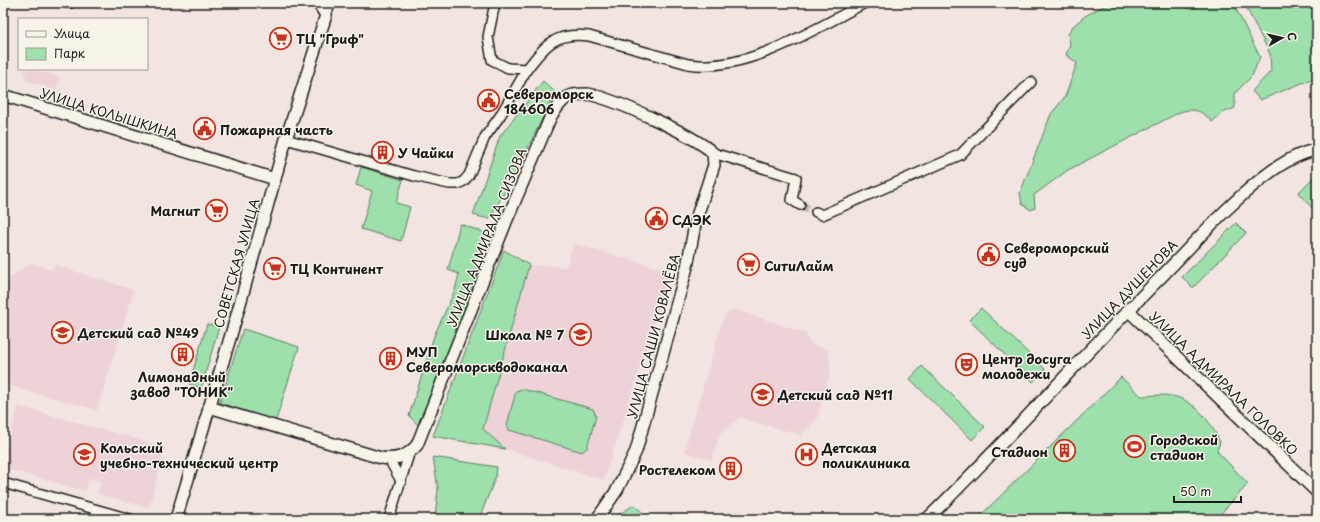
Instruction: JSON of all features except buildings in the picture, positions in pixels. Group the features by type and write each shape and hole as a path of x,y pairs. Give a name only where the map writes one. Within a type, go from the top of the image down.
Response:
{"street":[{"path":"318,3 326,15"},
{"path":"326,15 331,3"},
{"path":"495,3 488,37 492,60 508,68 528,69"},
{"path":"286,139 414,176 449,184 458,184 464,181 469,175 484,137 500,116 528,69 550,42 562,36 576,34 589,36 688,64 700,66 718,65 750,57 784,45 865,3"},
{"name":"СОВЕТСКАЯ УЛИЦА","path":"176,519 274,179 326,15"},
{"path":"816,212 822,215 960,154 1031,82"},
{"name":"УЛИЦА АДМИРАЛА СИЗОВА","path":"409,454 417,445 506,222 548,123 562,101 571,95 587,94 608,101 696,140 713,153 796,178 792,200 800,205"},
{"name":"УЛИЦА КОЛЫШКИНА","path":"3,95 274,179"},
{"name":"УЛИЦА ДУШЕНОВА","path":"927,519 1192,244 1253,186 1282,164 1303,153 1317,150"},
{"name":"УЛИЦА САШИ КОВАЛЁВА","path":"597,519 617,490 636,451 687,266 696,220 714,165 713,153"},
{"name":"УЛИЦА АДМИРАЛА ГОЛОВКО","path":"1128,310 1317,492"},
{"path":"209,407 381,458 389,459 409,454"},
{"path":"389,519 409,454"},
{"path":"389,459 401,481"},
{"path":"3,483 130,519"}],"shaded area":[{"path":"34,70 60,77 56,90 27,81 24,71"},
{"name":"Школа № 7","path":"573,244 671,271 604,480 505,449 483,429 529,265 566,267"},
{"name":"Детcкий сад №49","path":"30,263 53,270 54,265 134,290 97,410 10,386 3,379 3,301 10,278"},
{"name":"Детский сад №11","path":"734,309 806,333 809,343 828,350 831,370 817,419 801,435 740,418 720,433 712,460 684,452 724,315"},
{"name":"Кольский учебно-технический центр","path":"18,406 165,447 149,508 97,494 101,481 89,478 85,491 3,468 3,462"}],"green space":[{"path":"1109,3 1174,3 1190,9 1207,3 1233,3 1260,57 1252,76 1235,93 1235,108 1222,113 1212,122 1201,112 1188,110 1178,113 1068,170 1034,195 1035,208 1031,210 1022,204 1020,193 1051,114 1065,97 1077,63 1066,55 1070,44 1068,34 1073,26 1085,16"},
{"path":"1244,3 1317,3 1317,77 1260,100 1252,91 1271,71 1270,54"},
{"path":"543,81 555,92 516,173 489,219 473,215 500,136"},
{"path":"361,167 403,180 396,203 410,207 401,241 361,229 372,191 356,185"},
{"path":"1317,176 1317,213 1298,193 1314,177"},
{"path":"1236,223 1246,233 1193,288 1182,277"},
{"path":"460,224 494,236 418,425 409,416 434,336 455,290 459,274 448,270"},
{"path":"504,250 529,265 483,429 505,449 433,436"},
{"path":"981,308 1045,369 1033,382 969,320"},
{"path":"207,324 219,327 201,388 189,384"},
{"path":"243,329 299,347 275,423 219,405"},
{"path":"922,366 985,427 972,440 910,379"},
{"name":"Городской стадион","path":"1121,377 1141,396 1168,395 1188,402 1201,413 1212,427 1220,442 1217,451 1248,484 1216,519 977,519"},
{"path":"522,389 593,409 596,416 587,448 582,452 509,430 507,425 516,391"},
{"path":"433,457 497,467 496,476 479,519 435,519 438,489"},
{"path":"634,505 642,512 645,519 615,519 618,515"}],"tunnel":[{"path":"800,205 816,212"}],"place":[{"name":"ТЦ \"Гриф\"","path":"281,38"},
{"name":"Североморск 184606","path":"489,100"},
{"name":"Пожарная часть","path":"205,129"},
{"name":"У Чайки","path":"383,152"},
{"name":"Магнит","path":"216,210"},
{"name":"СДЭК","path":"656,219"},
{"name":"Североморский суд","path":"988,254"},
{"name":"СитиЛайм","path":"748,265"},
{"name":"ТЦ Континент","path":"275,268"},
{"name":"Детcкий сад №49","path":"62,332"},
{"name":"Школа № 7","path":"580,334"},
{"name":"Лимонадный завод \"ТОНИК\"","path":"182,354"},
{"name":"МУП Североморскводоканал","path":"391,358"},
{"name":"Центр досуга молодежи","path":"967,365"},
{"name":"Детский сад №11","path":"763,394"},
{"name":"Городской стадион","path":"1135,446"},
{"name":"Стадион","path":"1064,451"},
{"name":"Кольский учебно-технический центр","path":"84,454"},
{"name":"Детская поликлиника","path":"807,454"},
{"name":"Ростелеком","path":"731,469"}]}
